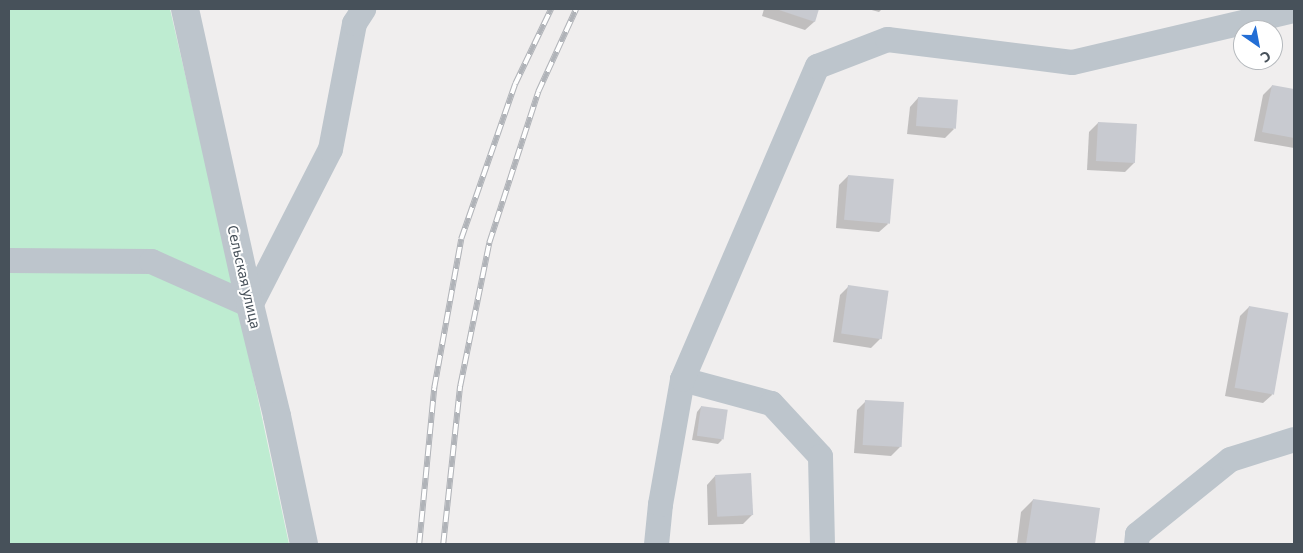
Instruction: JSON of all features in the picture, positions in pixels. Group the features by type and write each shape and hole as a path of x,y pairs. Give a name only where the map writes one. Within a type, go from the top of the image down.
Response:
{"street":[{"name":"Сельская улица","path":"185,9 304,544"},
{"path":"9,260 151,261 250,305 330,149 354,23 363,9"},
{"path":"656,544 660,504 682,379 817,66 887,39 1072,62 1294,10"},
{"path":"682,379 771,402 820,456 822,544"},
{"path":"1136,544 1137,534 1230,459 1294,439"}],"green space":[{"path":"9,9 170,9 232,277 289,544 9,544"}],"building":[{"path":"776,9 819,9 815,22"},
{"path":"1272,85 1294,89 1294,138 1262,132"},
{"path":"918,97 958,100 956,129 916,126"},
{"path":"1098,122 1137,124 1135,163 1096,161"},
{"path":"848,175 894,179 890,224 844,220"},
{"path":"848,285 889,291 882,339 841,334"},
{"path":"1249,306 1288,313 1274,395 1235,388"},
{"path":"865,400 904,402 902,447 863,445"},
{"path":"701,406 728,410 724,439 697,436"},
{"path":"751,473 753,515 717,517 715,475"},
{"path":"1033,499 1100,508 1095,544 1026,544"}],"railway":[{"path":"419,544 434,388 461,239 515,84 551,9"},
{"path":"443,544 460,386 489,243 538,92 576,9"}]}
